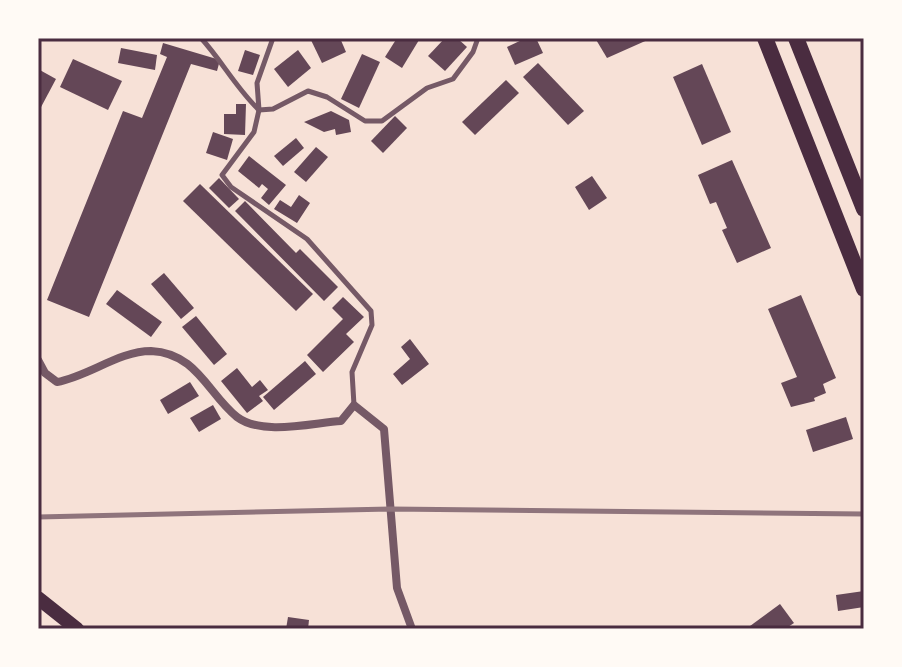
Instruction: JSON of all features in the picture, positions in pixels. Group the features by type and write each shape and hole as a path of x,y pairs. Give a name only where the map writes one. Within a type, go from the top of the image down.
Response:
{"main road":[{"path":"765,38 864,289"},
{"path":"796,38 864,209"},
{"path":"38,598 77,629"}],"street":[{"path":"38,360 45,373 57,382 78,378 119,359 150,351 174,356 207,380 238,418 268,427 341,421 354,405 384,429 397,588 412,629"}],"lane":[{"path":"201,38 220,59 240,91 259,110 273,109 308,91 327,97 365,121 382,121 427,88 453,79 473,52 478,38"},
{"path":"273,38 257,83 259,110 254,132 222,175 231,187 307,239 371,311 372,325 352,372 354,405"}],"building":[{"path":"310,38 340,38 346,52 322,63"},
{"path":"397,38 419,40 402,68 385,57"},
{"path":"445,38 457,38 467,47 445,71 428,56"},
{"path":"526,38 536,38 543,53 515,65 507,47"},
{"path":"595,38 652,38 607,58"},
{"path":"163,43 220,60 217,71 191,64 89,317 47,300 123,111 142,118 167,57 160,54"},
{"path":"121,48 157,55 155,70 118,63"},
{"path":"245,50 260,55 253,75 238,71"},
{"path":"298,50 311,68 288,87 274,69"},
{"path":"362,54 380,62 359,108 341,99"},
{"path":"73,59 122,81 108,110 60,87"},
{"path":"538,63 584,111 568,125 523,77"},
{"path":"702,64 731,132 702,145 673,77"},
{"path":"38,69 56,79 40,109 38,108"},
{"path":"506,80 519,93 475,135 462,122"},
{"path":"236,104 246,104 245,135 224,134 224,114 236,114"},
{"path":"331,111 349,120 351,132 336,135 335,129 324,132 304,122"},
{"path":"395,116 407,128 383,153 371,141"},
{"path":"213,132 233,139 227,160 206,153"},
{"path":"296,138 304,148 283,166 274,156"},
{"path":"316,147 328,157 306,182 294,172"},
{"path":"249,156 286,185 269,205 261,198 268,189 262,184 259,188 238,171"},
{"path":"732,160 771,248 737,263 722,230 727,228 716,202 710,204 698,175"},
{"path":"592,176 607,198 589,210 575,187"},
{"path":"219,178 239,199 229,208 209,188"},
{"path":"200,184 313,294 296,311 183,201"},
{"path":"299,195 310,203 297,223 274,209 280,200 291,207"},
{"path":"245,201 296,253 300,249 338,287 324,301 235,211"},
{"path":"164,273 194,308 181,319 151,284"},
{"path":"117,290 162,322 151,337 106,304"},
{"path":"801,295 836,378 823,384 826,393 814,398 815,401 791,407 781,383 797,377 768,309"},
{"path":"343,297 364,317 346,334 354,342 323,372 307,355 343,319 332,308"},
{"path":"196,316 227,354 214,365 182,327"},
{"path":"410,339 429,364 402,385 393,374 410,359 401,347"},
{"path":"305,361 316,374 274,410 263,397"},
{"path":"237,368 252,387 260,380 268,390 259,396 263,401 247,413 221,381"},
{"path":"190,382 199,396 168,414 160,400"},
{"path":"213,405 221,419 199,432 190,418"},
{"path":"846,417 853,439 813,452 806,430"},
{"path":"864,591 864,607 838,611 836,595"},
{"path":"780,604 794,623 785,629 746,629"},
{"path":"288,617 309,620 308,629 286,629"}],"railway":[{"path":"38,517 390,509 864,514"}]}
